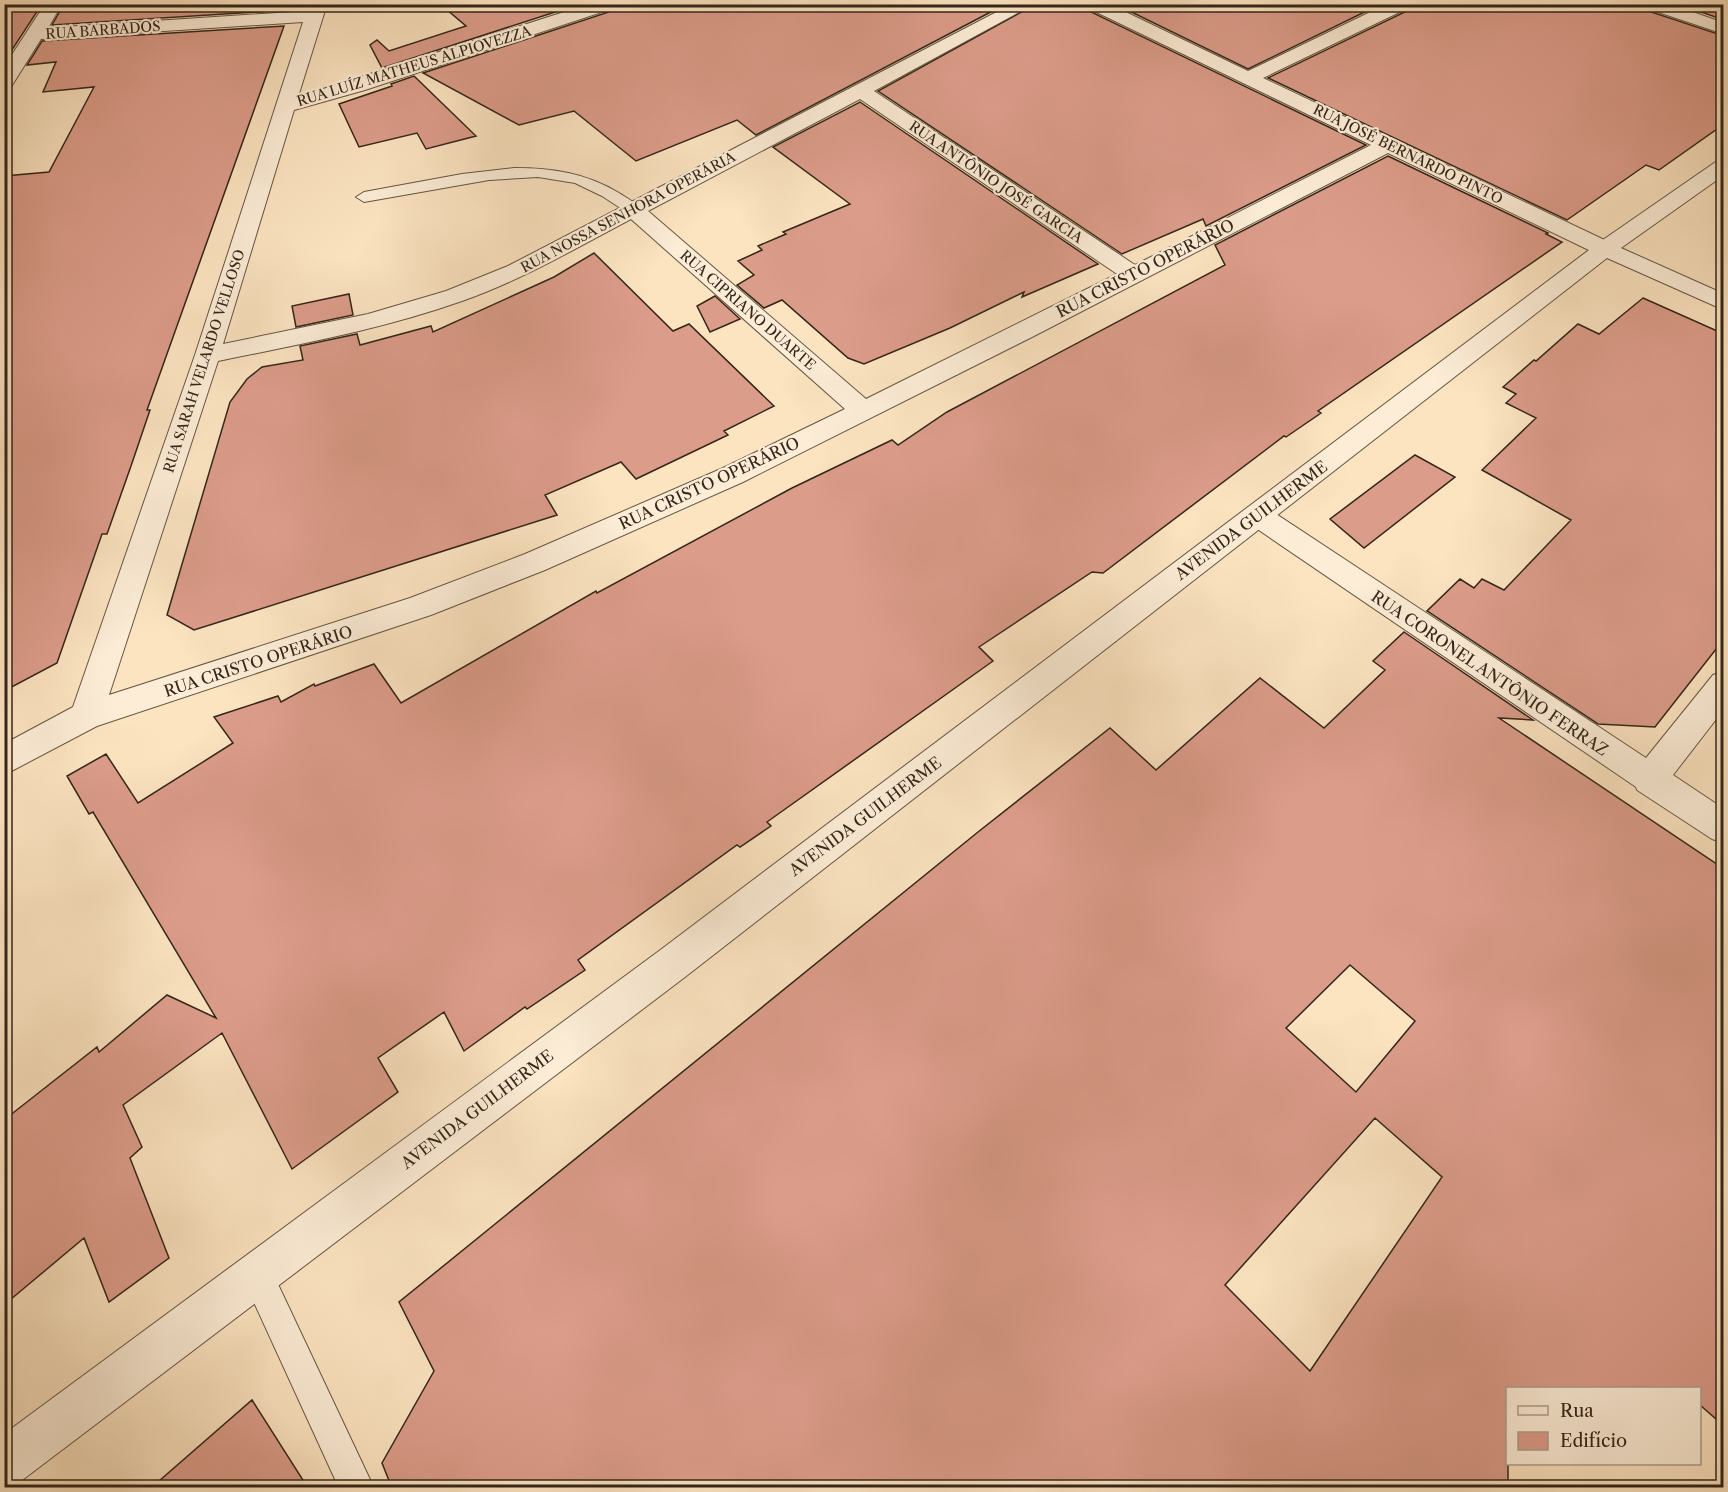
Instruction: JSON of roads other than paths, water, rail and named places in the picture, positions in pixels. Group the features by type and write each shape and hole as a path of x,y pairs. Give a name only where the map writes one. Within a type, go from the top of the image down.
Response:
{"street":[{"path":"4,83 54,4"},
{"name":"RUA LUÍZ MATHEUS ALPIOVEZZA","path":"288,106 608,4"},
{"name":"RUA NOSSA SENHORA OPERÁRIA","path":"207,356 372,321 454,296 516,271 1026,4"},
{"name":"RUA JOSÉ BERNARDO PINTO","path":"1094,4 1605,249 1724,303"},
{"path":"1250,77 1402,4"},
{"path":"1652,4 1724,29"},
{"name":"RUA BARBADOS","path":"35,34 317,10"},
{"name":"RUA SARAH VELARDO VELLOSO","path":"86,716 207,356 317,10"},
{"name":"RUA ANTÔNIO JOSÉ GARCIA","path":"860,90 1133,274"},
{"name":"RUA CRISTO OPERÁRIO","path":"4,761 86,716 387,618 535,562 733,475 1366,154 1389,145"},
{"name":"AVENIDA GUILHERME","path":"4,1464 672,964 1605,249 1724,165"},
{"name":"RUA CIPRIANO DUARTE","path":"634,210 862,410"},
{"name":"RUA CORONEL ANTÔNIO FERRAZ","path":"1257,515 1649,780 1724,828"},
{"path":"1649,780 1724,684"}],"lane":[{"path":"364,197 498,175 531,172 561,175 589,183 610,192 634,210"},
{"path":"257,1274 357,1488"}]}
